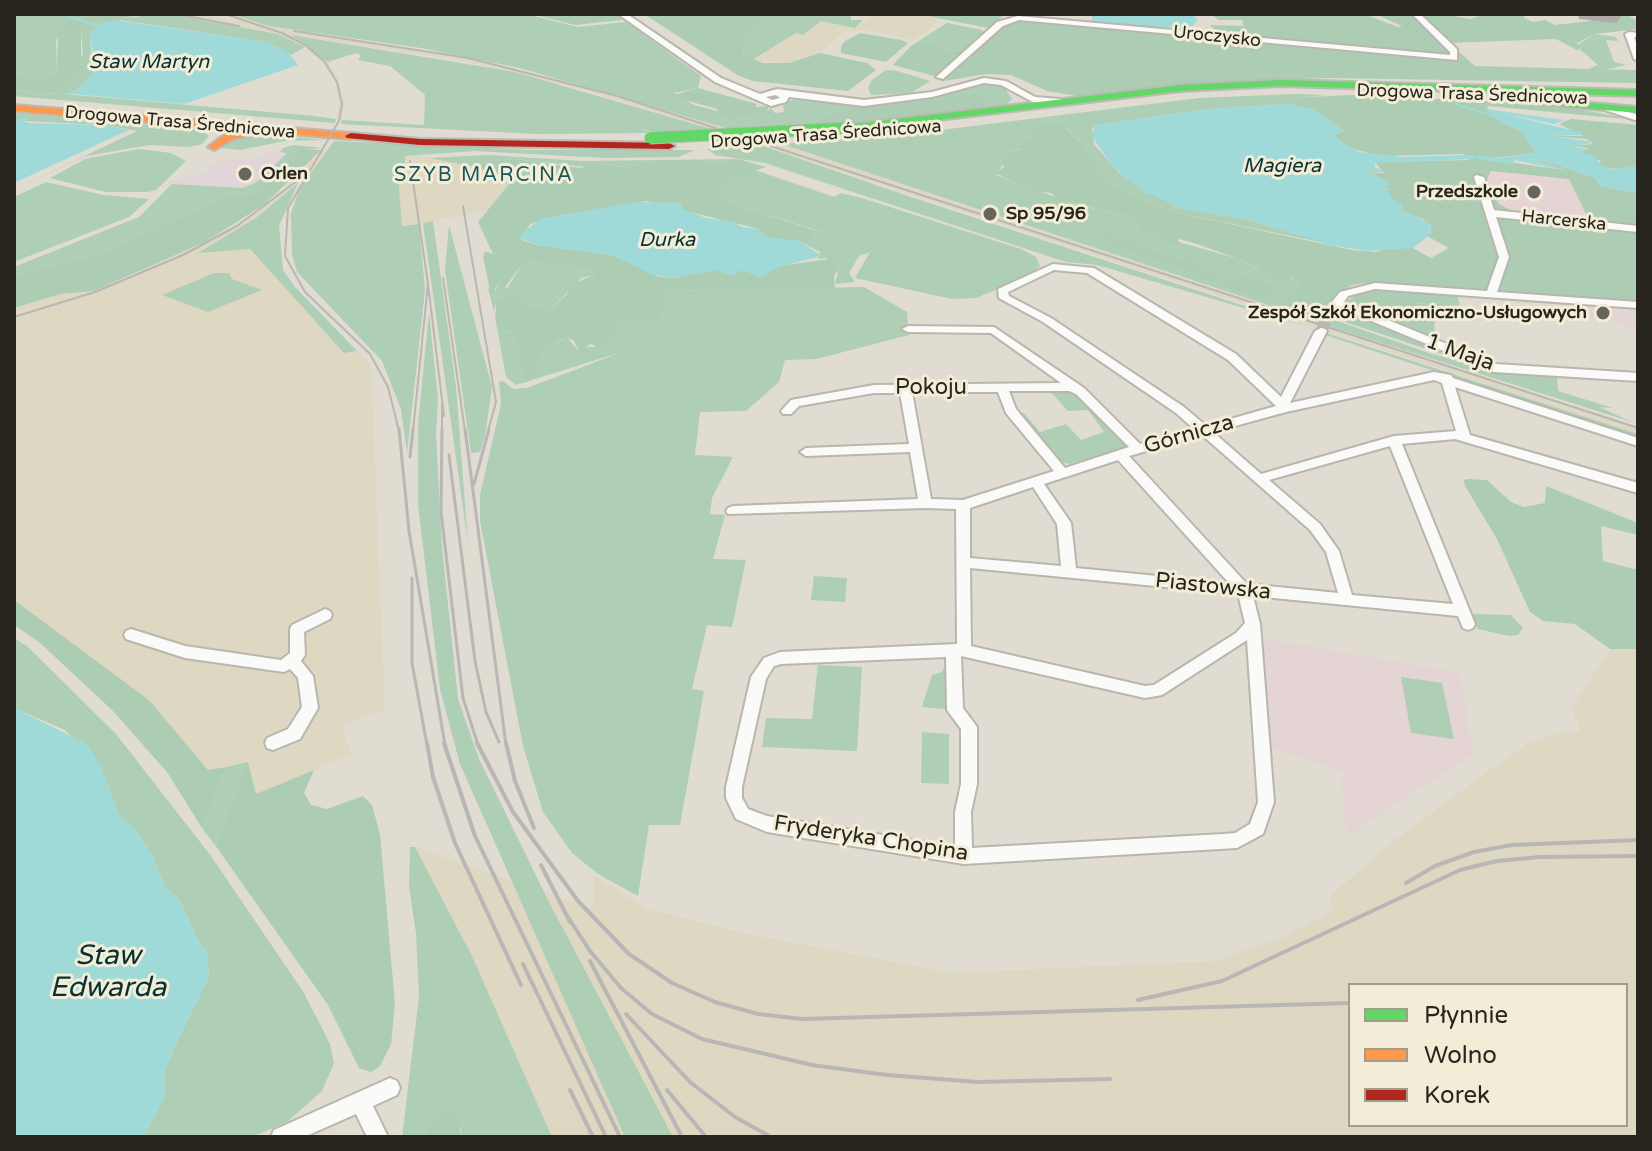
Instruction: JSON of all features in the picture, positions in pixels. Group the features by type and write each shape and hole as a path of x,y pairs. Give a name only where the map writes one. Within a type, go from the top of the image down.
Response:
{"main road":[{"path":"1392,84 1638,86"},
{"name":"Drogowa Trasa Średnicowa","path":"14,100 420,134 650,138 852,131 994,111 1229,85 1392,84 1638,93"},
{"name":"Drogowa Trasa Średnicowa","path":"14,108 420,142 669,146 852,131 1232,92 1427,92 1638,101"},
{"path":"1427,92 1638,110"},
{"path":"196,124 212,132 214,137 209,146 229,136 266,130"}],"street":[{"path":"622,14 735,89 765,96 815,97 864,103 932,94 984,80 1003,83 1033,99 1064,103"},
{"name":"Uroczysko","path":"940,77 1000,24 1018,18 1454,58 1454,51 1416,14"},
{"path":"1636,39 1638,59"},
{"path":"994,111 1008,106 1016,92"},
{"path":"1607,108 1638,118"},
{"name":"Harcerska","path":"1479,177 1504,257 1491,294"},
{"name":"Harcerska","path":"1491,213 1638,229"},
{"path":"1285,408 1232,357 1090,270 1053,267 1002,291 1004,298 1047,320 1171,403 1323,537 1332,551 1347,600"},
{"path":"1329,316 1336,303 1351,291 1375,286 1638,305"},
{"name":"1 Maja","path":"1336,303 1494,368 1638,377"},
{"path":"908,329 994,330 1080,391 1138,449"},
{"path":"1285,408 1284,402 1321,331"},
{"name":"Górnicza","path":"733,511 925,503 963,505 1198,428 1428,376 1447,378 1638,442"},
{"path":"1447,378 1464,437"},
{"path":"1002,387 1010,410 1062,473"},
{"name":"Pokoju","path":"787,411 795,403 864,390 1070,387 1080,391"},
{"path":"905,388 925,503"},
{"path":"1258,479 1394,440 1464,437 1638,488"},
{"name":"Piastowska","path":"963,562 1347,600 1466,618 1394,440"},
{"path":"806,452 917,448"},
{"path":"1121,455 1244,590"},
{"path":"1035,481 1064,523 1069,572"},
{"path":"963,505 955,710 969,727 969,784 963,812 964,856"},
{"name":"Fryderyka Chopina","path":"959,650 793,655 769,662 759,677 734,798 742,814 757,822 964,856 1223,842 1249,835 1263,820 1266,802 1253,624 1244,590"},
{"path":"131,635 185,652 278,666 293,662 299,652 297,629 325,615"},
{"path":"959,650 1130,690 1157,691 1241,637 1253,624"},
{"path":"273,743 294,734 310,708 305,676 293,662"},
{"path":"281,1137 390,1088"},
{"path":"360,1100 378,1137"}],"shaded area":[{"path":"169,14 197,14 244,22 222,14 232,14 268,26 465,56 583,85 782,144 1638,427 1638,434 581,89 462,61 294,36 323,56 337,74 345,104 342,119 336,119 339,104 335,82 323,63 305,47 278,34"},
{"path":"875,14 941,17 915,40 865,30 845,31 820,53 789,63 752,60 796,33 804,34 821,21 855,28"},
{"path":"321,150 327,151 311,174 257,217 200,252 249,249 344,353 357,351 371,365 385,710 341,726 352,754 255,795 208,771 149,700 14,609 14,308 61,294 94,291 205,242 251,214 283,189"},
{"path":"268,151 288,152 257,182 241,188 164,183 199,175 221,160 263,158"},
{"path":"416,155 498,172 513,179 486,211 402,226 398,175 405,170 405,156"},
{"name":"Przedszkole","path":"1490,171 1569,179 1589,220 1514,212 1499,204 1487,179"},
{"name":"Zespół Szkół Ekonomiczno-Usługowych","path":"1561,304 1638,310 1638,329 1628,328 1623,322 1570,316"},
{"path":"1262,638 1460,673 1473,754 1348,835 1343,816 1342,772 1271,747"},
{"path":"1610,649 1638,649 1638,1137 552,1137 472,956 415,847 593,909 593,875 646,908 743,933 952,973 1215,961 1285,937 1325,914 1332,908 1329,897 1391,843 1480,777 1527,744 1562,732 1581,731 1571,709"}],"green space":[{"path":"14,14 97,14 76,19 56,40 57,71 47,77 31,79 14,78 18,73 14,72"},
{"path":"97,14 142,14 151,19 135,16 91,22 81,30 81,66 60,87 60,94 14,90 14,72 18,73 15,77 31,79 47,77 57,71 58,31 76,19"},
{"path":"142,14 169,14 278,34 305,47 291,55 265,42 120,20 90,37 93,74 75,91 64,94 314,116 336,119 335,123 14,96 14,90 59,94 60,87 83,54 81,30 91,22 105,18 148,17"},
{"path":"232,14 525,14 578,27 626,22 701,76 698,88 674,93 694,105 741,117 762,114 771,108 775,113 784,112 783,103 796,99 845,105 891,102 979,83 1005,88 1012,99 1006,105 868,122 736,131 520,68 421,48 268,26"},
{"path":"532,14 616,14 622,20 575,25"},
{"path":"644,14 773,14 750,30 743,44 744,55 763,63 789,63 820,53 867,63 876,70 848,91 753,81 739,76"},
{"path":"773,14 851,14 851,20 863,20 855,28 821,21 803,35 796,33 752,60 744,55 743,44 750,30"},
{"path":"918,14 1005,14 988,28"},
{"path":"1210,14 1364,14 1398,27 1402,26 1375,14 1442,14 1470,19 1487,14 1524,14 1524,18 1533,22 1545,20 1555,25 1590,21 1600,14 1626,14 1638,21 1638,29 1595,34 1577,43 1579,51 1556,39 1449,43 1475,66 1638,70 1638,83 1326,78 1202,83 1077,96 1047,91 1011,75 986,74 945,81 950,71 958,69 956,67 1004,23 1019,19 1269,42 1206,34 1217,32 1210,25 1244,26 1242,20 1219,20"},
{"path":"947,23 982,30 984,35 965,51 945,50 936,42 925,41 911,46"},
{"path":"860,33 908,43 886,62 841,53 845,41"},
{"path":"1595,34 1616,37 1618,41 1606,40 1614,62 1626,65 1600,71 1588,69 1598,65 1576,46"},
{"path":"291,35 515,72 718,131 657,133 638,128 653,133 537,134 341,124 342,120 424,125 425,95 390,66 358,60 361,55 356,53 328,62"},
{"path":"925,41 936,42 945,50 965,51 934,76 893,65 911,46"},
{"path":"886,70 930,81 911,93 871,95 868,88 872,80"},
{"path":"698,88 757,104 755,107 769,106 762,114 734,118 720,114 717,109 671,96"},
{"path":"958,95 979,95 992,102 970,109 815,126 819,118 852,109 924,102"},
{"path":"1325,95 1306,97 1288,104 1208,109 1097,125 1092,129 1094,144 1120,174 1178,208 1247,219 1325,243 1169,211 1117,188 1098,174 1085,147 1067,129 1049,125 1036,129 1022,148 1011,152 996,175 1071,203 1134,218 1182,243 1239,259 1257,269 1289,276 1302,287 1286,297 1283,304 1289,312 782,144 941,130 1199,98"},
{"path":"1354,95 1504,102 1583,110 1636,120 1488,106 1487,110 1501,122 1523,132 1536,153 1486,159 1565,170 1530,159 1553,163 1595,178 1600,186 1638,193 1638,303 1375,282 1352,285 1340,293 1324,308 1322,324 1289,312 1283,304 1286,297 1302,287 1290,276 1281,281 1239,259 1197,244 1179,239 1176,244 1166,242 1155,231 1143,232 1134,218 1057,199 1051,193 1034,191 995,173 1004,167 1002,163 1011,152 1019,150 1022,142 1031,138 1026,134 1029,131 1043,124 1060,123 1085,147 1099,174 1117,188 1169,211 1352,250 1376,252 1394,247 1413,248 1431,258 1449,248 1427,236 1431,233 1429,224 1403,212 1400,208 1403,206 1389,197 1389,189 1382,186 1388,185 1388,181 1366,172 1384,173 1375,162 1470,160 1463,154 1382,156 1348,148 1334,135 1344,131 1312,109 1288,104 1306,97","holes":["1491,171 1569,179 1589,220 1514,212 1499,204 1487,179"]},
{"path":"14,113 199,129 209,136 202,144 190,147 149,145 86,156 14,190 137,131 105,125 24,121 27,118 14,122"},
{"path":"1571,119 1638,125 1638,166 1606,168 1598,164 1601,161 1582,153 1588,148 1572,146 1593,144 1587,139 1546,136 1583,136 1559,124"},
{"path":"242,135 326,140 284,141 240,150 221,148"},
{"path":"334,141 531,150 695,150 678,157 605,158 475,151 405,156 405,171 398,175 402,226 419,224 425,290 407,453 401,409 382,361 297,272 292,255 291,213 300,188"},
{"path":"294,145 322,148 296,151 256,192 228,195 101,254 14,275 14,267 139,217 172,184 242,188 257,182 287,153 280,152 283,148"},
{"path":"763,146 1312,328 1097,265 1066,262 765,163 715,155 707,149"},
{"path":"139,149 171,153 186,161 156,190 148,192 106,192 50,178 85,159"},
{"path":"321,150 265,204 205,242 94,291 61,294 14,308 14,275 101,254 228,195 256,192 296,151"},
{"path":"488,155 581,161 738,159 713,164 638,164 630,168 605,164 593,168 516,159 492,161 475,167 429,158"},
{"path":"516,159 580,168 605,164 630,168 638,164 686,161 713,164 738,159 766,167 728,180 719,191 729,203 811,229 814,241 804,237 796,242 766,237 759,229 646,201 556,216 530,224 521,240 536,245 613,255 659,277 675,278 712,270 741,270 757,274 784,265 832,259 839,267 834,276 835,288 667,291 659,319 619,319 616,337 601,348 590,344 586,347 592,351 587,353 579,352 574,341 566,337 543,350 535,373 526,383 514,332 501,331 495,317 497,301 516,297 522,303 551,309 567,294 570,285 594,275 593,269 530,261 522,264 503,290 500,281 491,295 483,256 485,251 493,254 478,222 513,179 475,167 492,161"},
{"path":"752,169 834,197 841,193 865,199 1021,249 1036,257 1040,266 1029,276 976,298 952,299 855,278 870,252 859,256 849,273 855,282 835,284 838,272 826,258 818,259 820,252 799,241 799,238 812,236 811,229 826,233 729,203 719,191 728,180"},
{"path":"46,182 103,195 149,199 129,217 14,262 14,197"},
{"path":"298,183 279,226 283,270 295,287 357,351 344,353 250,249 198,253 257,217"},
{"path":"433,221 456,387 468,543 423,223"},
{"path":"449,225 492,387 480,452 471,453 445,270"},
{"path":"1112,233 1115,242 1130,241 1179,261 1188,262 1185,259 1192,257 1201,268 1214,273 1216,278 1249,277 1276,287 1270,296 1246,292 1094,238"},
{"path":"530,261 593,268 594,275 581,278 551,309 522,303 495,305 494,312 488,288 496,290 500,278 504,289 508,287 522,264"},
{"path":"214,273 229,273 232,279 262,290 208,312 162,295"},
{"path":"864,287 907,312 909,335 816,359 785,360 779,382 746,411 700,412 695,455 733,457 712,498 710,514 725,515 713,559 746,560 732,627 707,625 692,689 704,691 680,825 649,825 638,896 598,874 572,853 543,812 523,746 480,521 480,495 501,404 499,382 503,381 513,389 527,388 622,352 516,385 506,377 495,317 506,332 514,332 527,379 535,373 543,350 567,337 579,352 591,350 586,347 595,347 619,319 667,291"},
{"path":"1386,289 1445,294 1446,302 1413,304 1424,311 1410,314 1419,322 1411,325 1415,331 1346,302 1361,292"},
{"path":"1445,294 1457,295 1463,313 1435,313 1434,340 1416,333 1411,325 1417,320 1409,314 1416,308 1413,304 1446,302"},
{"path":"429,313 438,399 436,434 442,548 458,699 479,759 550,904 673,1137 625,1137 460,764 440,689 418,504 418,425"},
{"path":"1342,314 1372,322 1460,360 1336,319"},
{"path":"1323,316 1429,353 1497,372 1557,378 1558,391 1613,408 1599,407 1632,422 1322,324"},
{"path":"1325,335 1638,434 1638,438"},
{"path":"1050,391 1073,391 1127,447 1069,464 1058,461 1020,414 1024,413 1040,432 1066,424 1081,440 1104,432 1088,410 1068,411"},
{"path":"1464,480 1487,480 1511,502 1524,507 1545,503 1546,486 1638,523 1638,535 1601,526 1603,561 1638,570 1638,649 1610,649 1575,624 1543,621 1530,612 1497,539 1465,486"},
{"path":"814,576 847,578 845,602 811,600"},
{"path":"14,600 149,700 208,770 227,767 202,828 167,772 113,711 39,642 14,625"},
{"path":"1470,615 1511,615 1523,628 1518,635 1509,636 1478,629"},
{"path":"14,638 28,647 116,734 211,856 304,993 330,1044 334,1063 322,1091 287,1122 251,1137 144,1137 165,1095 164,1072 209,976 207,952 179,899 166,889 152,855 133,826 121,819 101,769 65,730 14,708"},
{"path":"948,659 945,709 922,707 932,675 942,672"},
{"path":"818,665 862,667 857,751 762,747 766,718 812,719"},
{"path":"1401,677 1442,683 1454,739 1411,733"},
{"path":"922,732 949,734 949,784 921,783"},
{"path":"248,762 215,845 202,828 227,767"},
{"path":"248,762 256,794 314,770 304,793 311,805 327,809 363,796 372,805 380,834 395,1004 391,1044 380,1066 371,1072 359,1068 328,1005 215,845"},
{"path":"410,847 415,847 472,956 552,1137 460,1137 461,1128 427,1137 402,1137 419,997 416,933 409,887"},
{"path":"443,1111 460,1115 460,1137 427,1137 430,1123"}],"water":[{"path":"1091,14 1191,14 1198,19 1193,26 1177,28 1093,21"},
{"name":"Staw Martyn","path":"115,20 266,42 287,51 298,65 184,104 73,94 58,96 75,91 93,74 95,63 89,35 99,24"},
{"name":"Magiera","path":"1288,104 1312,109 1344,131 1334,135 1359,152 1402,157 1473,155 1474,159 1375,163 1375,167 1386,172 1367,172 1388,181 1390,184 1383,186 1389,189 1389,197 1403,206 1401,210 1434,225 1429,230 1432,233 1413,248 1368,251 1329,245 1247,219 1181,209 1146,194 1113,167 1091,135 1096,125 1208,109"},
{"path":"1486,109 1565,120 1554,124 1501,113 1579,132 1584,135 1547,136 1595,142 1572,147 1588,149 1582,153 1595,156 1601,166 1613,169 1638,166 1638,193 1600,186 1595,178 1553,163 1531,159 1567,171 1515,160 1512,164 1477,159 1476,155 1500,158 1536,153 1523,132 1501,122"},
{"name":"Staw Martyn","path":"28,117 24,121 28,123 105,125 129,130 14,183 14,122"},
{"name":"Durka","path":"636,202 681,203 682,209 706,218 759,229 766,237 799,241 822,256 781,266 760,277 741,270 734,276 713,270 675,278 653,275 613,255 536,245 518,237 540,219"},
{"name":"Staw Edwarda","path":"14,708 87,744 102,769 121,818 133,825 152,855 166,889 179,899 197,938 207,951 209,976 164,1072 165,1095 144,1137 14,1137"}],"waterway":[{"path":"63,14 96,26"},
{"path":"1456,104 1499,118"}],"tunnel":[{"path":"1321,331 1329,316"}],"railway":[{"path":"176,14 239,26"},
{"path":"225,14 282,33 305,45 324,61 337,82 342,104 339,121 288,208 285,256 305,292 370,354 388,387 399,431"},
{"path":"294,31 468,58 617,96 1638,428"},
{"path":"410,161 428,284"},
{"path":"14,317 95,292 183,255 237,226 297,181"},
{"path":"463,206 496,402 488,431"},
{"path":"443,278 465,431"},
{"path":"413,431 428,284"},
{"path":"428,284 444,416"},
{"path":"442,404 442,429"},
{"path":"399,429 409,531 445,745"},
{"path":"410,457 413,429"},
{"path":"442,429 441,512 463,698 478,745"},
{"path":"465,429 506,745"},
{"path":"474,484 489,429"},
{"path":"449,455 475,661 486,712 499,742"},
{"path":"412,578 412,663 427,745"},
{"path":"427,743 433,777 455,843 521,985"},
{"path":"444,743 475,836 620,1137"},
{"path":"506,743 515,781 534,828"},
{"path":"478,745 513,812 578,901 629,954 672,983 715,1002 758,1014 802,1019 1348,1003"},
{"path":"1406,883 1435,866 1474,852 1512,845 1638,840"},
{"path":"1138,1000 1222,981 1460,870 1497,861 1540,857 1638,856"},
{"path":"541,865 570,922"},
{"path":"566,914 590,951 621,988 652,1014 702,1039 812,1065 887,1075 978,1082 1110,1079"},
{"path":"590,961 682,1137"},
{"path":"523,964 606,1137"},
{"path":"626,1014 690,1082 735,1117 771,1137"},
{"path":"570,1090 593,1137"},
{"path":"667,1090 706,1137"}],"traffic: fast":[{"path":"846,128 1181,88 1280,83 1638,93"},
{"path":"1543,102 1638,110"},
{"path":"650,138 846,128"}],"traffic: slow":[{"path":"14,108 351,136"},
{"path":"214,147 229,136 246,133"}],"traffic: jam":[{"path":"351,136 420,142 669,146"}],"place":[{"name":"Orlen","path":"245,174"},
{"name":"Przedszkole","path":"1534,192"},
{"name":"Sp 95/96","path":"990,214"},
{"name":"Zespół Szkół Ekonomiczno-Usługowych","path":"1603,313"}],"district":[{"name":"SZYB MARCINA","path":"484,176"}]}
